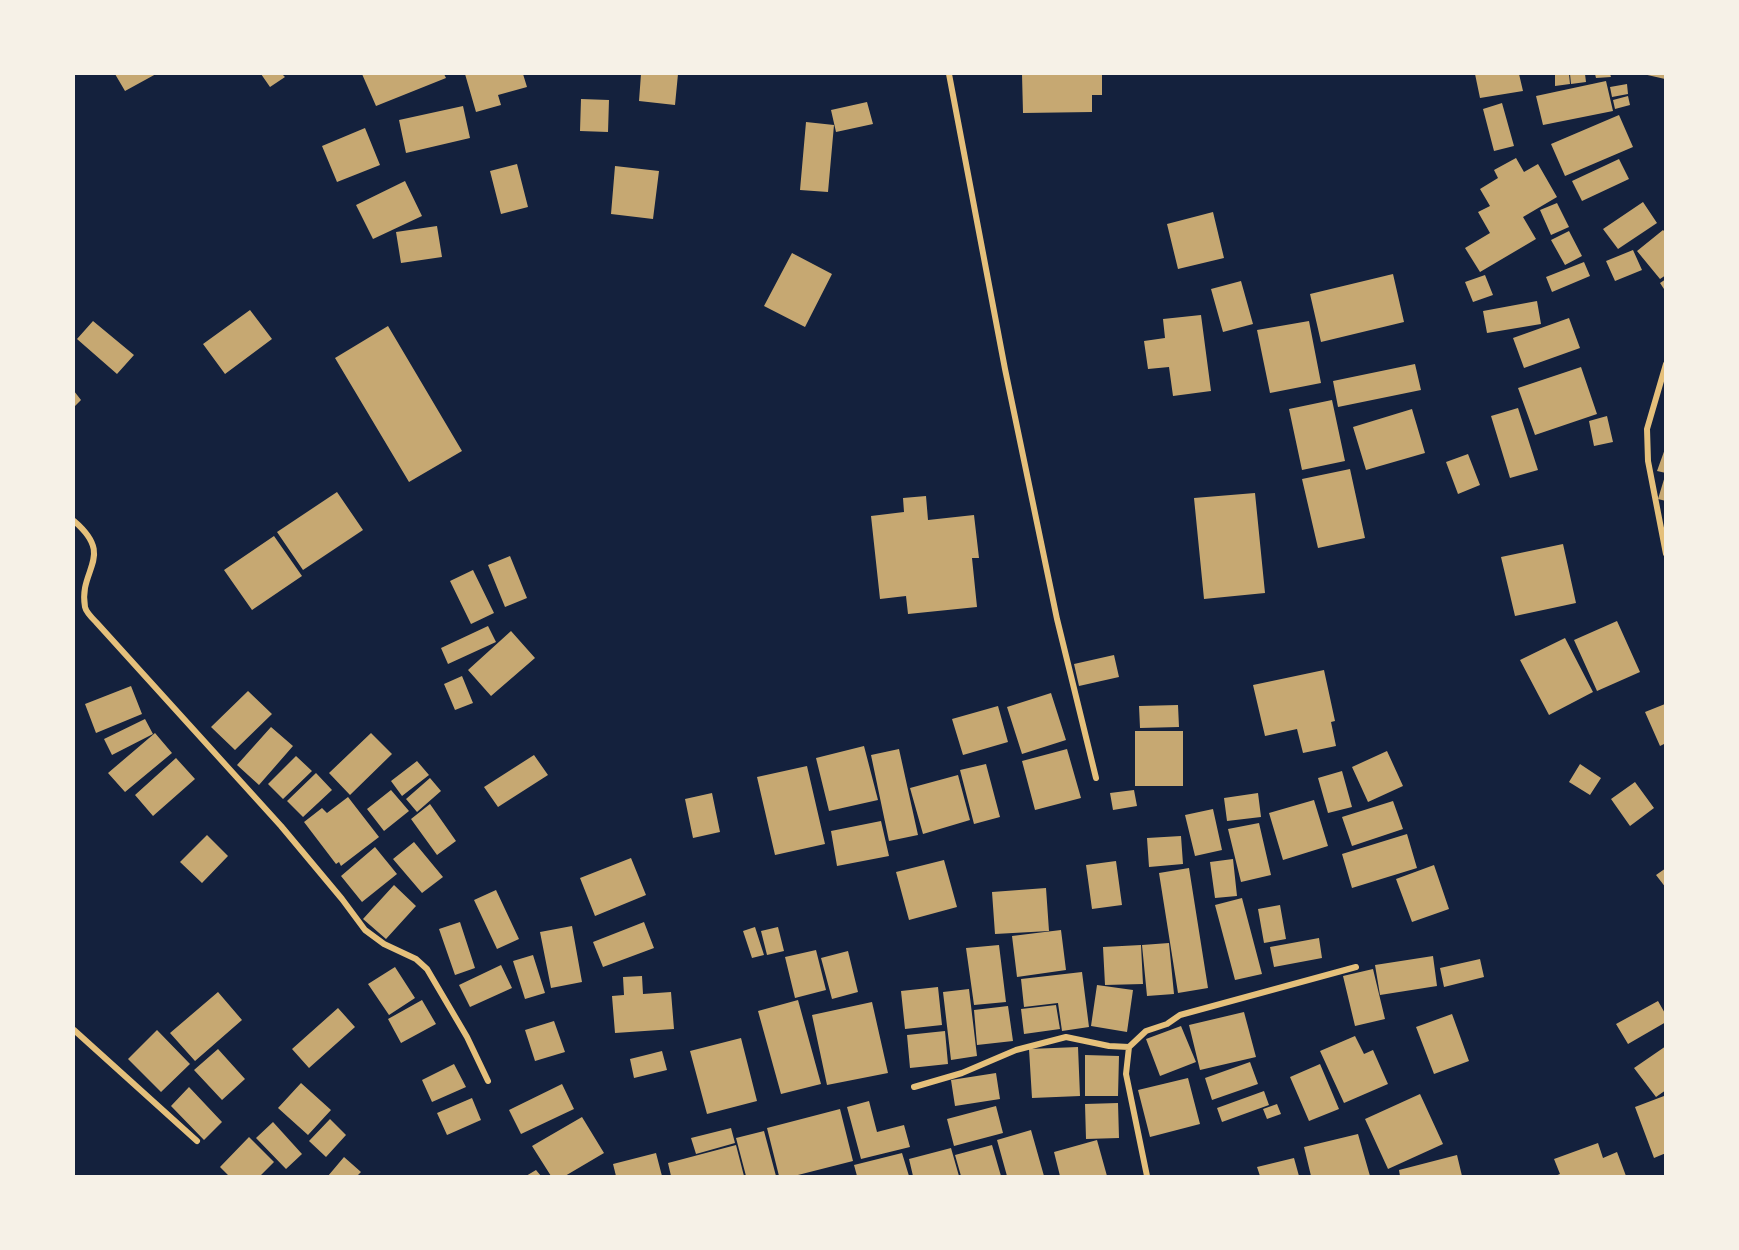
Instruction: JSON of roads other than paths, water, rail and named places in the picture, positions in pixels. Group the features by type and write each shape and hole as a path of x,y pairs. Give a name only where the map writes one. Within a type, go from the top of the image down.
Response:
{"street":[{"path":"949,74 1005,369 1056,619 1095,778"},
{"path":"1665,364 1647,429 1648,461 1665,554"},
{"path":"74,521 84,530 95,550 85,589 86,609 281,826 342,899 364,930 384,944 416,959 427,969 467,1037 488,1081"},
{"path":"1148,1176 1126,1074 1130,1047 1146,1031 1167,1024 1180,1015 1356,967"},
{"path":"74,1030 197,1141"},
{"path":"914,1087 962,1073 1016,1050 1066,1037 1109,1046 1130,1047"}]}
